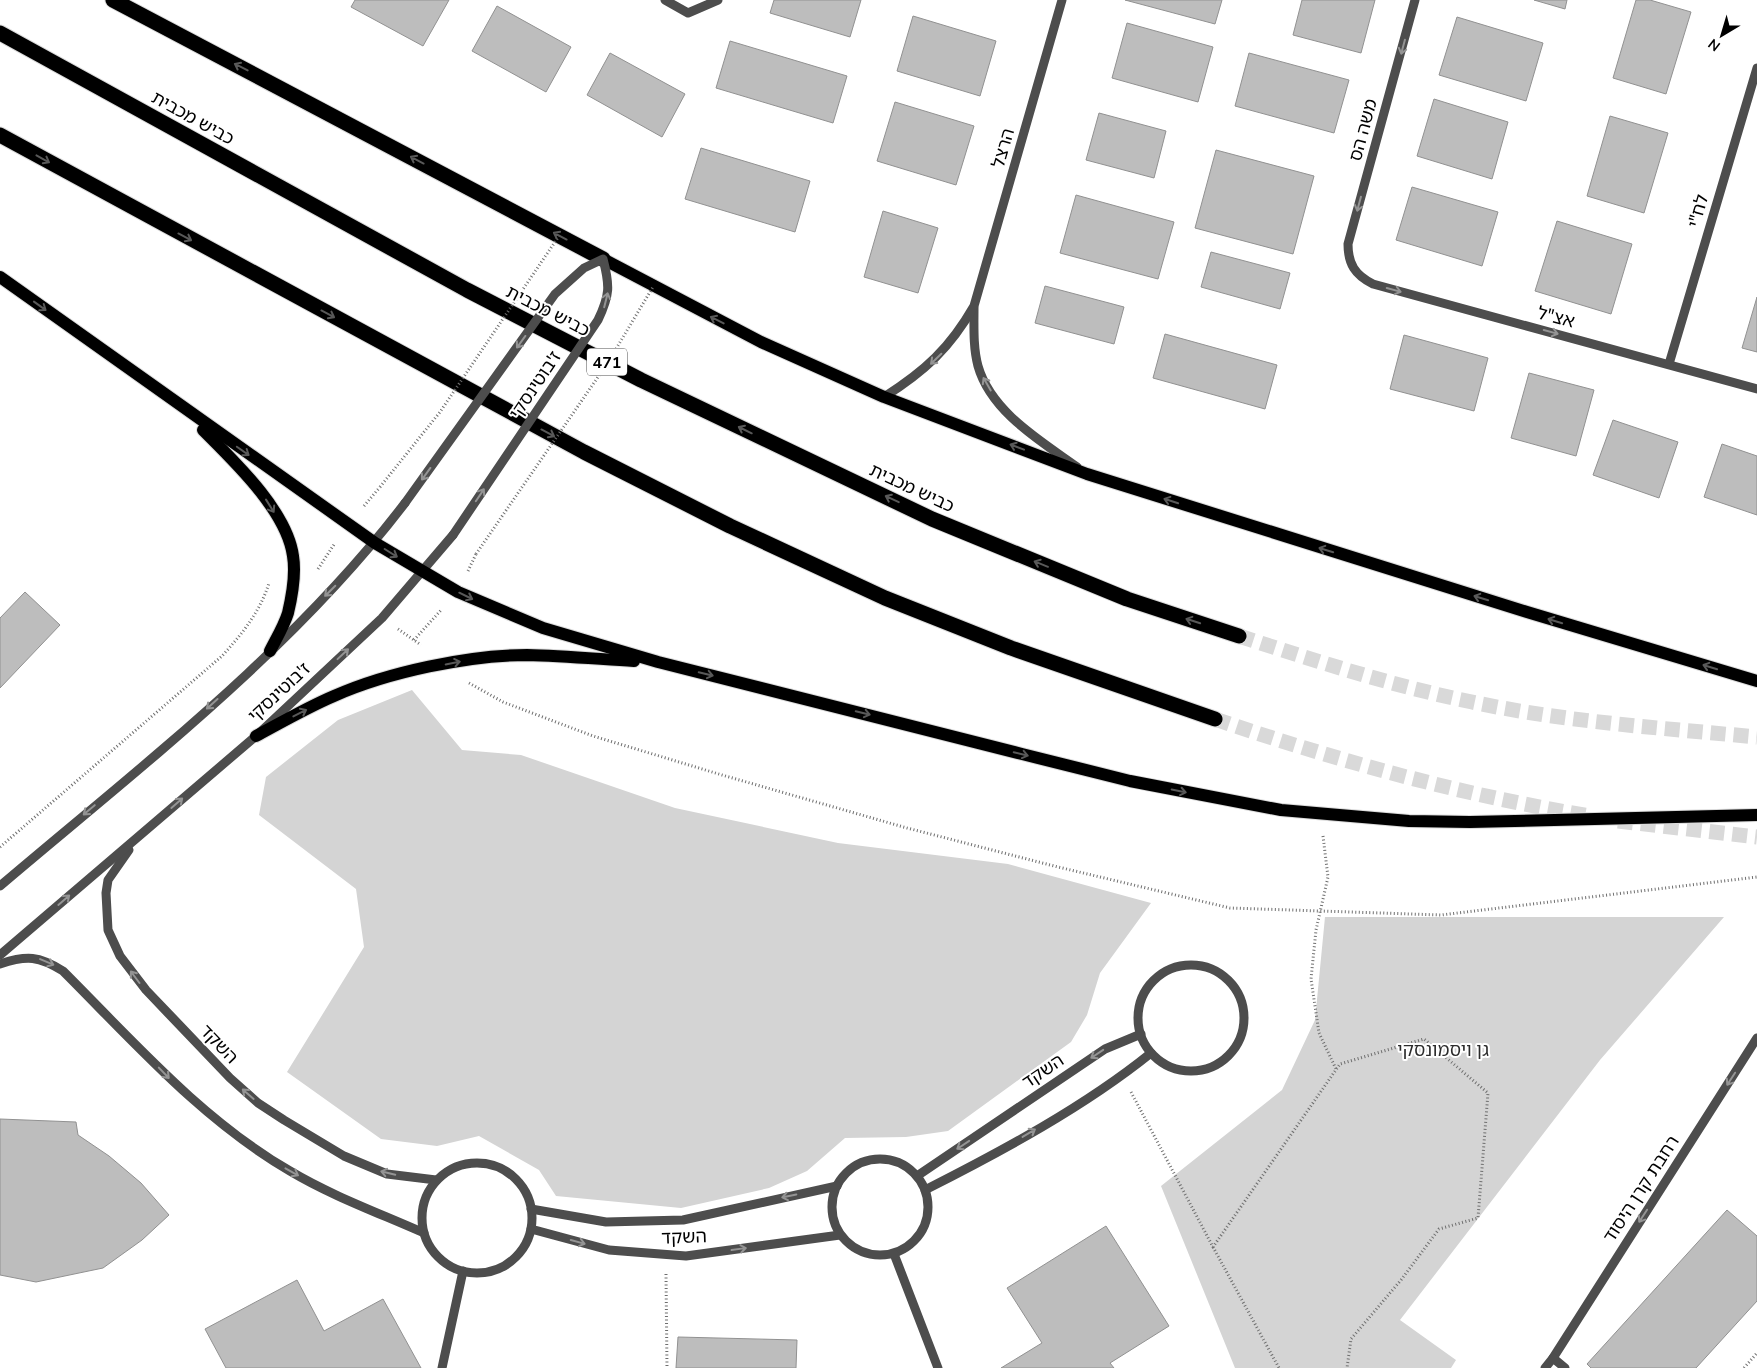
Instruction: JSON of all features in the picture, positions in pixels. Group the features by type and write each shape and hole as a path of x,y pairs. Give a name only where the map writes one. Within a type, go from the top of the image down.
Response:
{"highway":[{"path":"113,0 285,89 603,259"},
{"name":"כביש מכבית","path":"0,32 467,290 641,380 950,526 1127,599 1240,636"},
{"path":"0,135 584,452 730,526 885,598 1002,645 1215,719"}],"main road":[{"path":"603,259 653,287 761,342 884,397 1088,474 1500,604 1757,681"},
{"path":"0,278 178,406 375,543 423,572 489,607 543,628 658,662 1130,781 1228,801 1321,814 1409,821 1470,822 1757,815"},
{"path":"178,406 261,492 284,529 294,556 292,595 288,615 270,651"},
{"path":"256,736 335,696 378,681 448,664 482,658 526,655 658,662"}],"street":[{"path":"665,0 688,12 718,0"},
{"name":"הרצל","path":"974,306 1062,0"},
{"name":"משה הס","path":"1352,268 1348,257 1348,244 1416,0"},
{"name":"לח\"י","path":"1669,364 1757,68"},
{"name":"ז'בוטינסקי","path":"0,886 180,733 270,651 375,543 555,294 584,268 603,259 608,277 608,299 598,320 453,535 423,572 382,618 256,736 0,955"},
{"name":"אצ\"ל","path":"1352,268 1359,277 1373,284 1757,389"},
{"path":"884,397 916,376 947,348 960,331 974,306"},
{"path":"974,306 974,342 978,366 986,385 1004,410 1034,436 1088,474"},
{"name":"השקד","path":"140,835 108,880 106,911 108,930 120,956 146,990 230,1078 258,1103 344,1156 387,1174 436,1180"},
{"path":"0,964 17,958 32,958 45,960 63,970 176,1085 236,1137 290,1172 424,1233"},
{"path":"1189,965 1206,967 1221,974 1233,986 1242,1002 1244,1020 1241,1038 1232,1053 1218,1064 1201,1070 1182,1071 1166,1064 1151,1053 1141,1034 1138,1022 1140,1005 1146,990 1157,977 1172,968 1189,965"},
{"name":"השקד","path":"917,1176 1105,1049 1141,1034"},
{"name":"רחבת קרן היסוד","path":"1545,1368 1757,1038"},
{"path":"926,1190 1018,1140 1123,1076 1151,1053"},
{"path":"878,1159 904,1165 917,1176 926,1190 929,1202 927,1219 921,1235 909,1247 894,1254 868,1254 853,1247 840,1235 834,1220 832,1202 837,1186 847,1172 861,1163 878,1159"},
{"path":"469,1163 487,1164 503,1169 517,1180 527,1194 531,1209 531,1229 525,1246 514,1259 506,1264 481,1272 463,1271 446,1263 432,1250 424,1233 422,1214 426,1196 436,1180 451,1169 469,1163"},
{"name":"השקד","path":"531,1209 606,1222 683,1220 837,1186"},
{"name":"השקד","path":"531,1229 609,1250 686,1256 840,1235"},
{"path":"894,1254 938,1368"},
{"path":"442,1368 463,1271"},
{"path":"1553,1358 1565,1368"}],"path":[{"path":"380,487 440,412 559,236"},
{"path":"476,554 607,364 653,287"},
{"path":"0,847 222,656 252,620 264,597 274,567 281,559 294,556"},
{"path":"467,682 503,702 593,736 908,828 1054,866 1230,908 1441,915 1757,877"},
{"path":"1321,814 1328,878 1320,911 1311,978 1319,1033 1336,1069"},
{"path":"1213,1247 1340,1064 1424,1039 1488,1093 1478,1218 1439,1229 1401,1280 1351,1339 1347,1368"},
{"path":"1123,1076 1279,1368"},
{"path":"666,1255 667,1368"},
{"path":"1744,1368 1757,1353"}],"green space":[{"path":"412,690 462,750 521,755 675,808 838,843 1008,864 1151,903 1100,973 1087,1015 1071,1042 948,1131 906,1137 845,1138 807,1171 769,1188 681,1208 556,1196 539,1170 479,1136 437,1146 381,1139 287,1072 364,947 356,889 259,815 266,777 338,720"},
{"name":"גן ויסמונסקי","path":"1325,917 1724,917 1600,1060 1400,1320 1456,1360 1451,1368 1235,1368 1161,1186 1282,1090 1315,1020"}],"building":[{"path":"355,0 449,0 423,46 351,7"},
{"path":"774,0 861,0 850,37 770,13"},
{"path":"1125,0 1222,0 1215,24"},
{"path":"1302,0 1375,0 1361,53 1293,35"},
{"path":"1534,0 1567,0 1565,9"},
{"path":"1636,0 1650,0 1691,12 1666,94 1613,78"},
{"path":"497,6 571,47 546,92 472,51"},
{"path":"913,16 996,41 980,96 897,71"},
{"path":"1457,17 1543,43 1526,101 1439,75"},
{"path":"1127,23 1213,47 1198,102 1112,78"},
{"path":"730,41 847,76 833,123 716,88"},
{"path":"610,53 685,94 662,137 587,95"},
{"path":"1249,53 1349,80 1334,133 1235,106"},
{"path":"1434,99 1508,122 1492,179 1417,156"},
{"path":"895,102 974,126 956,185 877,161"},
{"path":"1099,113 1166,131 1154,178 1086,160"},
{"path":"1610,116 1668,133 1644,213 1587,196"},
{"path":"701,148 810,181 795,232 685,199"},
{"path":"1216,150 1314,176 1293,254 1195,228"},
{"path":"1412,187 1498,212 1482,266 1396,240"},
{"path":"1076,195 1174,222 1158,279 1060,253"},
{"path":"883,211 938,228 918,293 864,277"},
{"path":"1557,221 1632,244 1611,314 1535,291"},
{"path":"1211,252 1290,273 1280,309 1201,287"},
{"path":"1045,286 1124,307 1114,344 1035,323"},
{"path":"1757,297 1757,352 1742,348"},
{"path":"1165,334 1277,365 1265,409 1153,378"},
{"path":"1404,335 1488,358 1474,411 1390,389"},
{"path":"1529,373 1594,390 1576,456 1511,438"},
{"path":"1613,420 1678,442 1659,498 1593,475"},
{"path":"1722,444 1757,456 1757,515 1704,497"},
{"path":"25,592 60,625 0,688 0,618"},
{"path":"0,1119 76,1122 78,1135 109,1156 141,1183 169,1215 142,1240 103,1268 36,1282 0,1275"},
{"path":"1727,1210 1757,1236 1757,1301 1696,1368 1591,1368 1587,1364"},
{"path":"1106,1226 1169,1326 1110,1363 1114,1368 1001,1368 1042,1343 1007,1288"},
{"path":"297,1280 324,1331 383,1299 421,1368 226,1368 205,1329"},
{"path":"678,1337 797,1340 796,1368 676,1368"}],"tunnel":[{"path":"1239,636 1384,681 1442,696 1507,709 1578,719 1757,737"},
{"path":"1215,719 1354,763 1495,798 1590,816"},
{"path":"1618,821 1757,837"}]}
